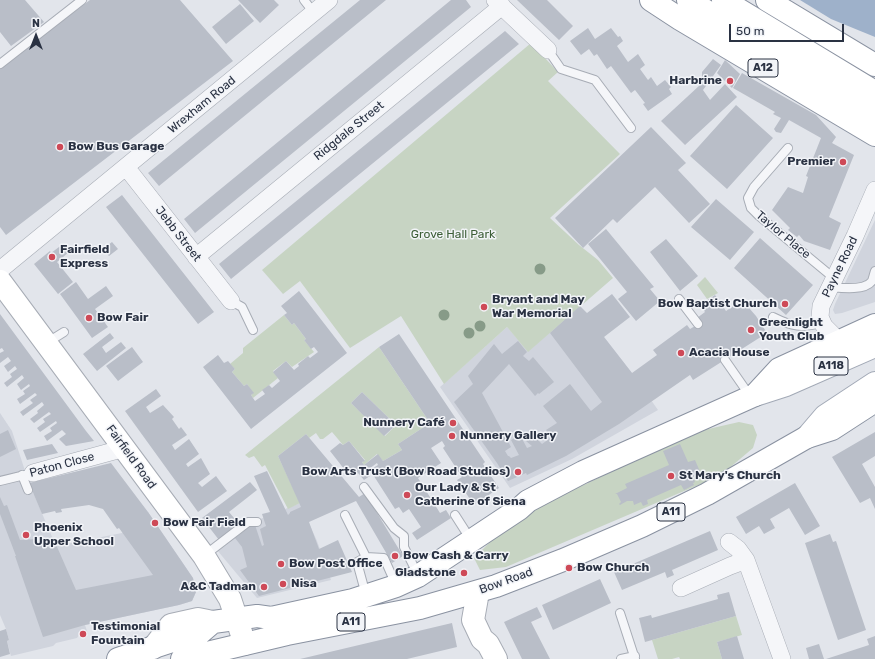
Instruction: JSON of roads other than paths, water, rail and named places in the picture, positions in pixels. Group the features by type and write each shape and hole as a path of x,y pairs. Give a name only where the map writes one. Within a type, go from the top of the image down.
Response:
{"main road":[{"name":"A12","path":"651,0 680,19 875,135"},
{"name":"A12","path":"688,0 875,114"},
{"path":"723,0 875,92"},
{"path":"767,0 875,65"},
{"name":"Fairfield Road","path":"0,281 55,337 125,448 204,556 230,599 244,644"},
{"name":"A11","path":"118,659 178,639 199,634 213,622 257,616 270,618 353,600 366,594 396,586 418,576 528,501 582,472 753,396 779,370 875,325"},
{"name":"A118","path":"753,396 786,385 875,346"},
{"name":"Bow Road","path":"807,437 826,416 875,383"},
{"name":"Bow Road","path":"182,659 244,644 441,602 478,592 563,560 642,526 707,494 807,437 832,429 875,401"},
{"path":"418,576 421,585 426,592 441,602"},
{"path":"478,592 473,620 482,639 488,644 496,659"},
{"path":"153,648 178,659"}],"street":[{"name":"Wrexham Road","path":"0,270 126,167 309,6 330,0"},
{"path":"498,3 548,50"},
{"name":"Ridgdale Street","path":"196,257 498,3"},
{"name":"Jebb Street","path":"126,167 230,302"},
{"name":"Payne Road","path":"822,323 820,317 821,306 875,190"},
{"path":"822,323 832,334 836,343"},
{"name":"Paton Close","path":"27,474 125,448"},
{"path":"729,542 738,549 746,560 782,659"},
{"path":"681,588 746,560"}],"lane":[{"path":"0,64 82,0"},
{"path":"548,50 561,69 595,80 631,128"},
{"name":"Taylor Place","path":"788,148 754,187 748,198 752,208 759,216 833,283"},
{"path":"833,283 847,289 871,284 875,271"},
{"path":"679,299 698,324"},
{"path":"230,302 242,307 253,330"},
{"path":"773,317 789,324 806,327 822,323"},
{"path":"725,360 753,396"},
{"path":"27,474 28,490"},
{"name":"Paton Close","path":"0,481 27,474"},
{"path":"364,487 394,528 404,536 404,547 418,576"},
{"path":"345,515 366,558"},
{"path":"455,515 471,541"},
{"path":"204,556 248,522 258,522"},
{"path":"366,594 356,562 366,558 384,558 396,586"},
{"path":"620,613 635,657 621,659"}],"water":[{"path":"800,0 875,0 875,37 831,19"}],"place":[{"name":"Harbrine","path":"730,81"},
{"name":"Bow Bus Garage","path":"60,147"},
{"name":"Premier","path":"843,162"},
{"name":"Fairfield Express","path":"52,257"},
{"name":"Bow Baptist Church","path":"785,304"},
{"name":"Bryant and May War Memorial","path":"484,307"},
{"name":"Bow Fair","path":"89,318"},
{"name":"Greenlight Youth Club","path":"751,330"},
{"name":"Acacia House","path":"681,353"},
{"name":"Nunnery Café","path":"453,423"},
{"name":"Nunnery Gallery","path":"452,436"},
{"name":"Bow Arts Trust (Bow Road Studios)","path":"518,472"},
{"name":"St Mary's Church","path":"671,476"},
{"name":"Our Lady & St Catherine of Siena","path":"407,495"},
{"name":"Bow Fair Field","path":"155,523"},
{"name":"Phoenix Upper School","path":"26,535"},
{"name":"Bow Cash & Carry","path":"395,556"},
{"name":"Bow Post Office","path":"281,564"},
{"name":"Bow Church","path":"569,568"},
{"name":"Gladstone","path":"464,573"},
{"name":"Nisa","path":"283,584"},
{"name":"A&C Tadman","path":"264,587"},
{"name":"Testimonial Fountain","path":"83,634"}],"park label":[{"name":"Grove Hall Park","path":"453,235"}]}
